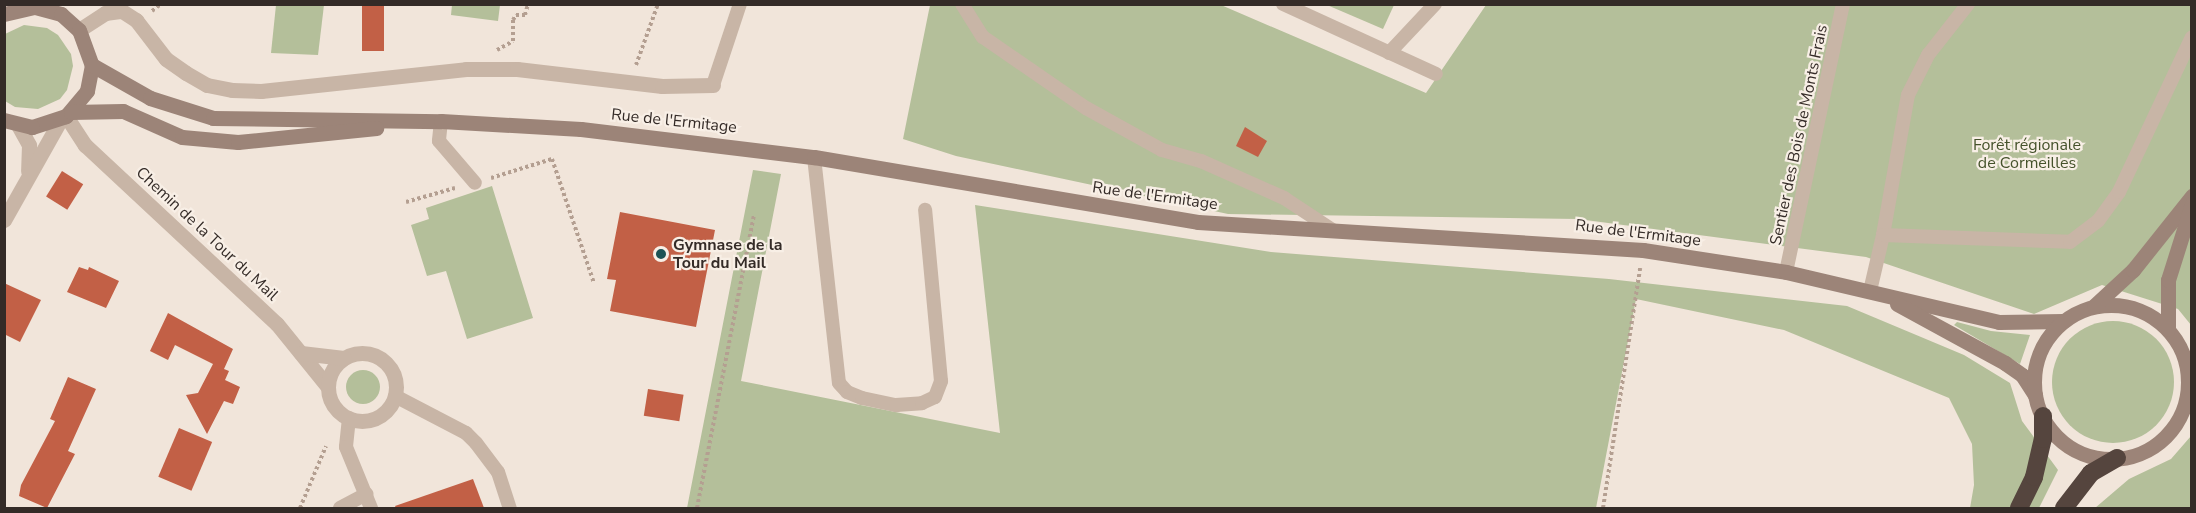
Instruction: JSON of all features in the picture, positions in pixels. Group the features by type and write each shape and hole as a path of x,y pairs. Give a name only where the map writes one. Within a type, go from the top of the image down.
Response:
{"highway":[{"path":"2019,508 2034,477 2043,438 2043,416"},
{"path":"2064,508 2091,473 2117,458"}],"street":[{"path":"4,14 16,6 54,7 79,30 92,65 87,91 66,116 26,176 4,220"},
{"path":"79,30 105,13 122,11 136,20 166,59 207,85 232,90 261,91 466,69 517,69 629,82 713,85"},
{"name":"Rue de l'Ermitage","path":"92,65 150,98 202,116 438,120 581,129 814,157 1197,222 1643,249 1786,272 1999,322 2063,321"},
{"name":"Rue de l'Ermitage","path":"11,122 40,126 66,116 123,111 182,136 238,142 438,120"},
{"name":"Chemin de la Tour du Mail","path":"66,116 85,145 277,324 328,387"},
{"path":"11,122 29,145 26,176"},
{"path":"2192,196 2133,270 2094,306 2063,321 2040,352 2035,373 2035,395 2043,416 2057,436 2076,451 2098,458 2117,458 2148,450 2192,418"},
{"path":"2168,329 2168,280 2192,204"},
{"name":"Rue de l'Ermitage","path":"1870,291 2005,363 2022,375 2035,395"},
{"path":"2094,306 2134,308 2168,329 2185,347 2188,390 2182,412 2168,434"},
{"path":"301,353 344,358 364,352 383,359 395,376 395,396 391,406 375,419 349,418 334,406 328,387 332,370 344,358"}],"lane":[{"path":"713,85 740,4"},
{"path":"962,4 983,37 1086,108 1162,150 1201,161 1284,198 1334,231"},
{"path":"1283,4 1436,74"},
{"path":"1389,53 1435,4"},
{"name":"Sentier des Bois de Monts Frais","path":"1786,272 1843,4"},
{"path":"1870,291 1883,235 1908,95 1928,55 1968,4"},
{"path":"1883,235 2070,242 2098,221 2119,192 2192,37"},
{"path":"438,120 439,141 475,183"},
{"path":"814,157 839,382 847,392 862,398 896,405 922,403 935,397 941,381 925,210"},
{"path":"395,396 466,433 498,472 510,508"},
{"path":"349,418 346,447 371,508"},
{"path":"340,508 366,494"}],"path":[{"path":"495,52 513,41 513,20 516,15 525,15 528,4"},
{"path":"629,82 658,4"},
{"path":"501,175 552,159 594,283"},
{"path":"697,508 754,214"},
{"path":"1603,508 1643,249"},
{"path":"300,508 327,440"}],"green space":[{"path":"276,5 324,5 318,55 271,53"},
{"path":"452,5 500,5 498,21 451,15"},
{"name":"Forêt régionale de Cormeilles","path":"930,5 1221,5 1426,93 1486,5 2191,5 2191,325 2178,309 2102,285 2034,314 1866,257 1578,219 1228,214 956,156 903,139"},
{"path":"1327,5 1394,5 1383,29"},
{"path":"24,25 47,28 58,35 71,54 73,66 67,90 60,99 38,109 15,107 5,101 5,34"},
{"path":"753,170 781,174 741,381 1000,433 975,205 1271,252 1609,279 1847,306 1964,355 2010,383 2022,421 2058,470 2039,508 1970,508 1974,485 1972,444 1949,398 1784,330 1636,299 1596,508 687,508"},
{"path":"492,186 533,318 467,339 446,271 427,276 411,225 429,219 426,208"},
{"path":"2113,321 2136,326 2147,331 2156,339 2164,348 2169,359 2174,382 2169,405 2164,416 2156,425 2147,433 2136,438 2113,443 2090,438 2079,433 2070,425 2062,416 2057,405 2052,382 2057,359 2062,348 2070,339 2079,331 2090,326"},
{"path":"1957,322 1991,331 2030,335 2020,364 1954,325"},
{"path":"363,370 375,375 380,387 375,399 363,404 351,399 346,387 351,375"},
{"path":"2191,436 2191,508 2095,508 2129,479 2171,459"}],"building":[{"path":"362,4 384,4 384,51 362,51"},
{"path":"1245,127 1267,141 1258,157 1236,146"},
{"path":"62,171 83,184 67,210 46,196"},
{"name":"Gymnase de la Tour du Mail","path":"620,212 715,230 696,327 610,311 616,280 607,279"},
{"path":"79,267 88,270 89,267 119,281 106,308 67,292"},
{"path":"4,283 41,300 20,342 4,334"},
{"path":"168,313 233,349 224,369 229,371 225,380 240,387 233,404 224,401 207,434 186,395 198,393 213,364 175,345 168,360 150,351"},
{"path":"68,377 96,389 68,451 75,454 47,508 19,496 21,485 55,421 50,419"},
{"path":"648,389 684,395 679,421 644,416"},
{"path":"179,428 212,442 191,491 158,477"},
{"path":"473,479 484,508 396,508 395,506"}],"place":[{"name":"Gymnase de la Tour du Mail","path":"661,254"}]}
